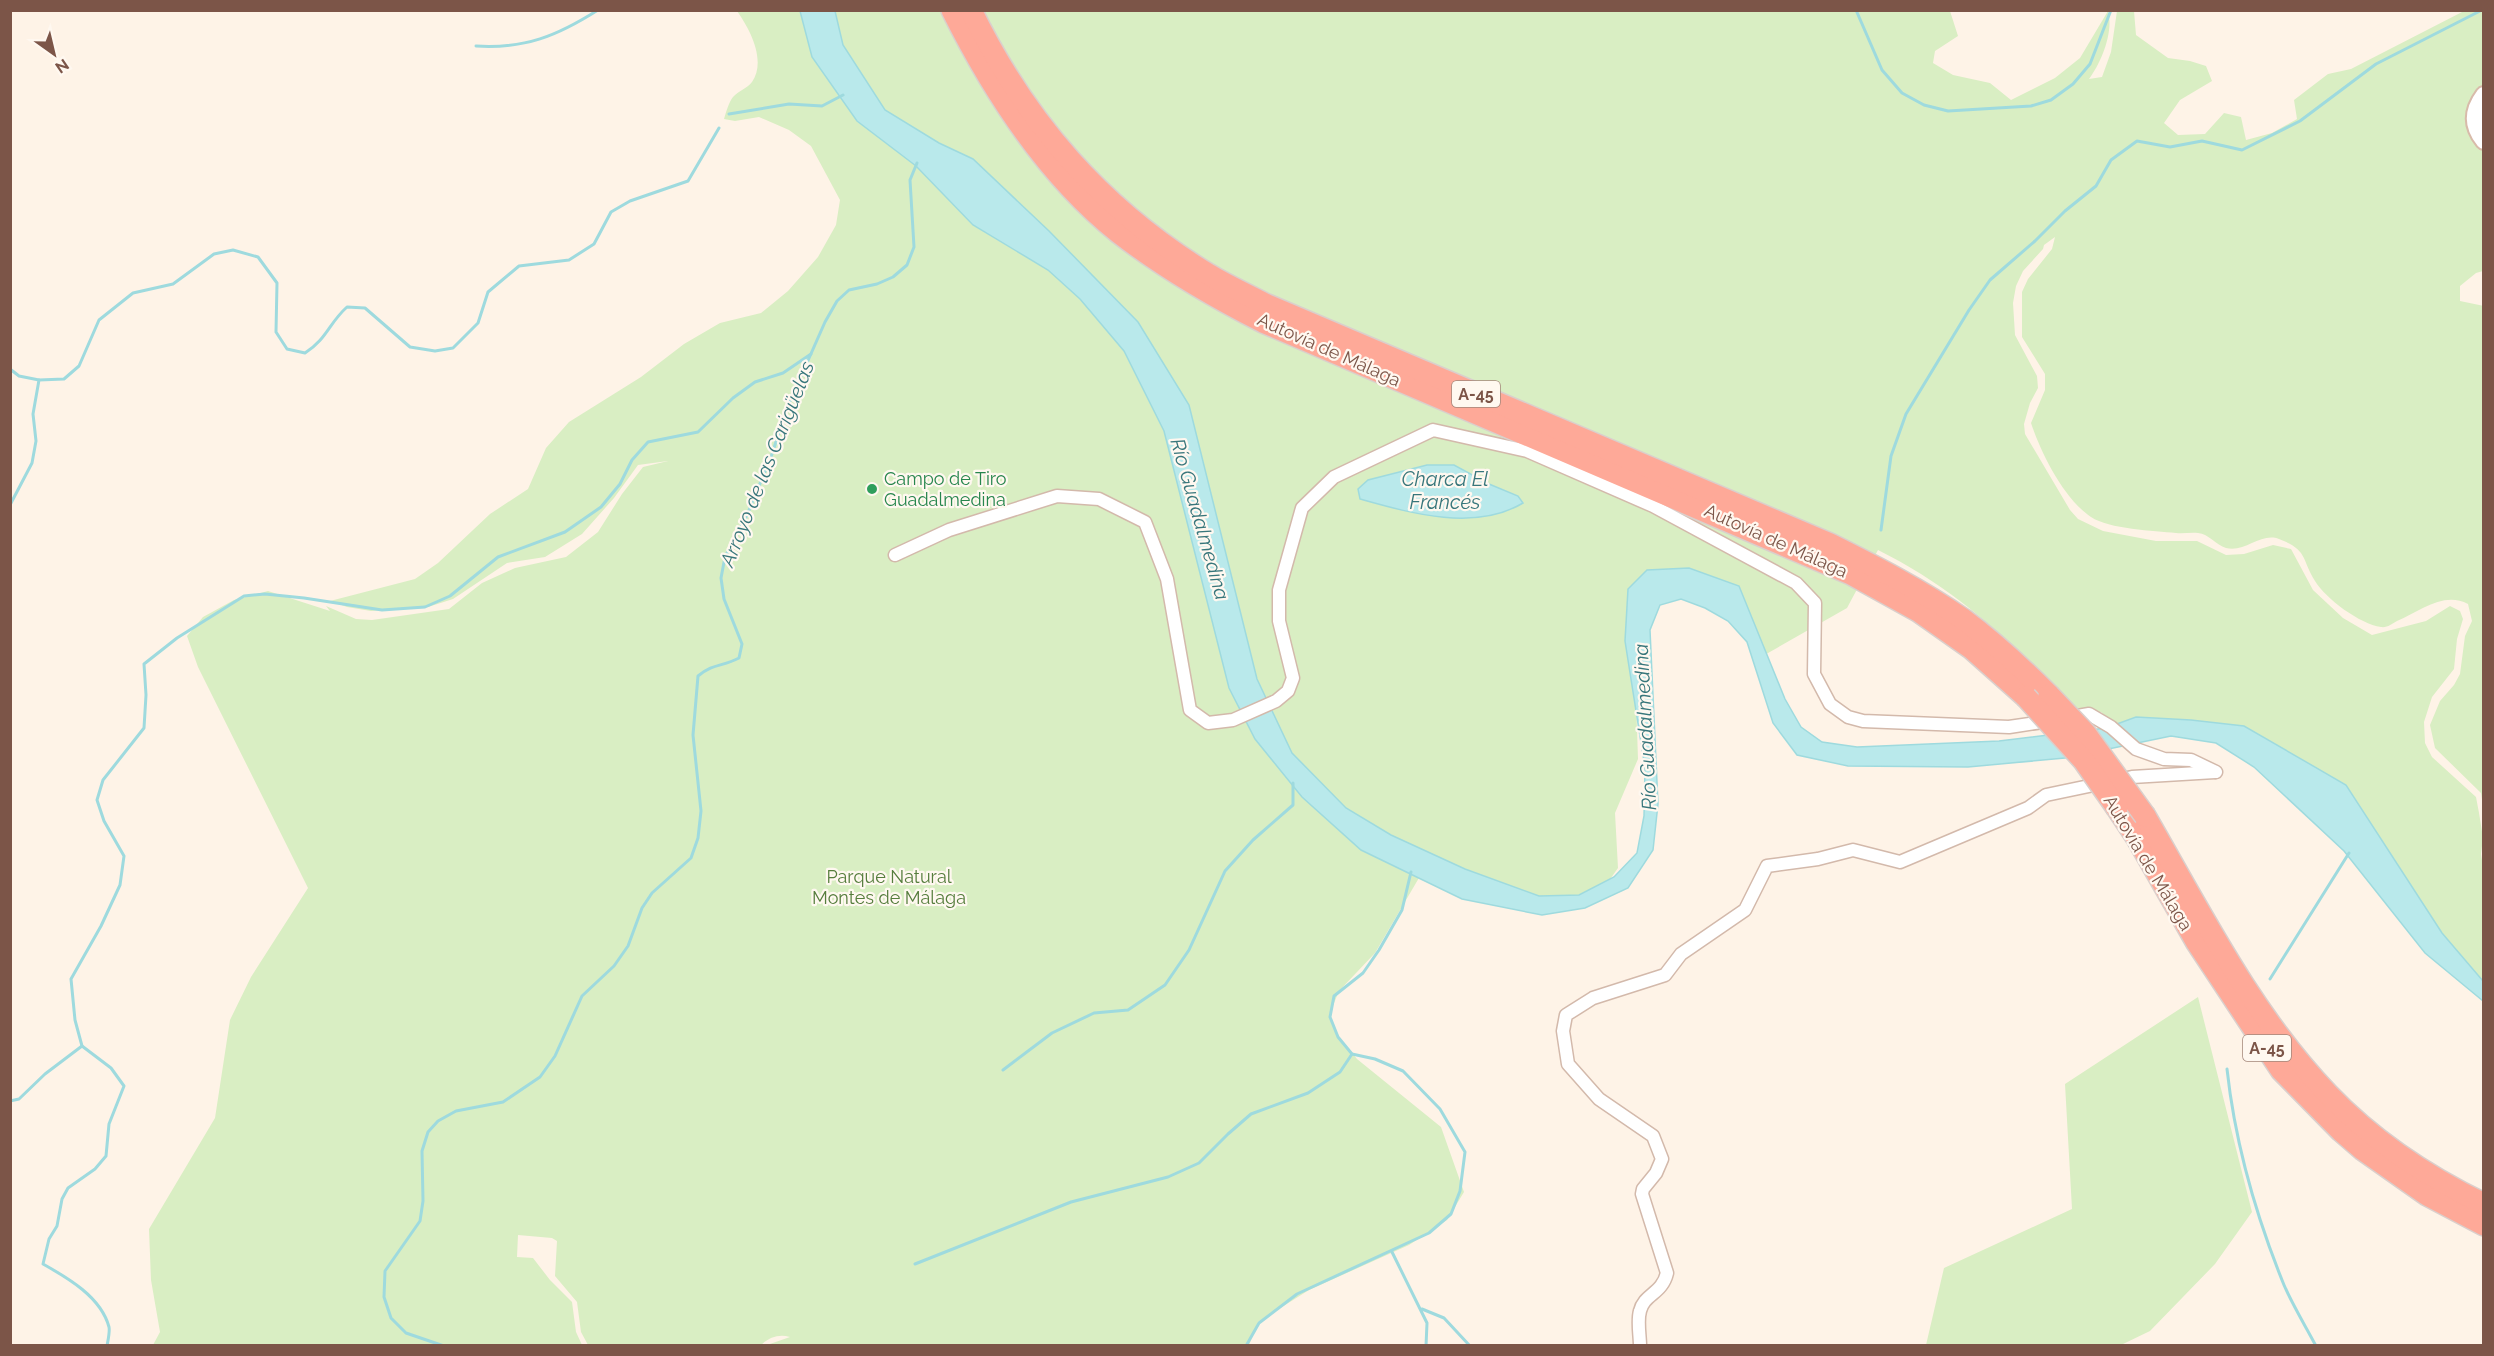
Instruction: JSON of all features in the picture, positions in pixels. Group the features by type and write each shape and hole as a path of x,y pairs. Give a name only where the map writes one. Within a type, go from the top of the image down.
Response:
{"highway":[{"name":"Autovía de Málaga","path":"952,10 989,80 1050,163 1117,231 1202,290 1263,322 1851,574 1918,611 1972,649 2026,697 2084,761 2137,838 2198,944 2281,1070 2363,1150 2427,1195 2484,1225"},
{"name":"Autovía de Málaga","path":"971,10 1027,107 1056,146 1086,180 1129,218 1209,274 1264,304 1840,549 1895,577 1962,619 2010,657 2085,733 2145,816 2213,935 2290,1051 2328,1094 2361,1126 2397,1154 2484,1204"},
{"path":"2363,1150 2377,1169 2392,1183 2484,1239"},
{"path":"2436,1178 2484,1196"}],"street":[{"path":"2484,95 2476,106 2473,117 2476,130 2484,141"},
{"path":"895,555 949,530 1057,496 1099,499 1145,522 1167,579 1190,710 1208,723 1233,720 1276,701 1288,691 1293,678 1278,621 1279,590 1302,508 1334,477 1433,430 1527,451 1653,506 1796,583 1815,603 1814,674 1830,704 1848,717 1863,721 2009,727 2090,714 2111,727 2136,749 2164,759 2191,760 2217,771 2132,777 2046,795 2028,808 1900,861 1853,850 1818,859 1767,866 1745,910 1681,954 1665,975 1593,998 1566,1015 1563,1031 1568,1064 1599,1099 1653,1136 1662,1159 1642,1194 1667,1273 1665,1285 1645,1302 1639,1312 1641,1346"}],"green space":[{"name":"Parque Natural Montes de Málaga","path":"737,11 1950,11 1958,36 1935,51 1933,63 1953,75 1990,83 2011,100 2055,78 2080,58 2108,11 2108,38 2098,65 2089,79 2102,77 2111,52 2117,11 2134,11 2136,35 2168,58 2206,66 2212,81 2180,100 2164,123 2178,135 2205,134 2224,113 2241,117 2246,140 2272,133 2297,119 2294,100 2328,74 2351,69 2464,11 2483,11 2483,87 2478,144 2483,149 2483,271 2476,273 2460,286 2460,301 2484,306 2483,806 2481,793 2435,748 2430,725 2440,701 2460,674 2465,636 2472,621 2468,604 2450,600 2441,601 2389,626 2381,627 2363,621 2335,603 2315,581 2299,551 2279,539 2266,538 2233,549 2219,545 2202,534 2132,529 2091,517 2072,499 2055,475 2031,423 2045,390 2045,374 2022,337 2022,292 2028,279 2052,249 2055,237 2044,245 2023,271 2016,286 2013,303 2015,335 2037,376 2038,388 2030,403 2024,424 2025,434 2070,510 2078,519 2103,531 2156,541 2197,541 2226,555 2244,554 2273,545 2291,549 2313,590 2343,618 2372,635 2426,621 2450,606 2460,611 2463,619 2457,639 2454,669 2432,697 2424,722 2425,743 2432,757 2476,797 2483,838 2481,854 2484,874 2483,981 2442,933 2346,785 2191,720 2136,717 2115,725 2101,712 2078,713 2010,643 1986,622 1934,583 1878,550 1847,608 1761,657 1695,583 1648,609 1635,669 1638,759 1615,813 1618,868 1598,896 1568,901 1494,896 1423,871 1375,953 1339,991 1329,1015 1338,1036 1357,1059 1441,1127 1464,1192 1447,1220 1409,1245 1309,1290 1258,1322 1249,1345 767,1345 790,1337 778,1336 761,1345 588,1345 581,1332 577,1302 555,1276 557,1241 552,1238 518,1235 517,1257 533,1258 550,1280 572,1302 576,1332 582,1345 153,1345 160,1332 151,1280 149,1229 215,1118 230,1020 251,977 308,888 198,667 187,636 203,617 234,600 268,591 330,611 326,606 356,619 372,620 449,609 482,583 515,568 566,557 598,532 622,494 643,467 668,461 638,465 614,498 582,534 545,557 507,563 453,599 428,607 371,611 347,607 330,601 415,579 438,563 490,514 528,489 546,448 569,422 641,377 684,344 720,323 761,313 788,291 818,257 836,225 840,200 811,146 789,130 759,117 735,121 724,119 733,97 752,82 758,64 755,45 747,26"},
{"path":"2198,997 2252,1212 2215,1264 2150,1331 2121,1345 1926,1345 1944,1268 2072,1209 2065,1084"}],"water":[{"name":"Río Guadalmedina","path":"800,11 835,11 843,45 885,110 939,143 973,159 1049,231 1138,322 1189,405 1257,679 1292,753 1346,808 1391,835 1465,869 1539,896 1579,895 1614,877 1637,853 1644,816 1645,768 1625,641 1628,589 1647,570 1689,568 1739,586 1785,699 1801,727 1822,742 1857,747 1999,741 2106,728 2136,717 2244,726 2346,785 2442,933 2483,981 2483,1001 2425,953 2344,851 2254,767 2216,743 2171,736 2065,758 1968,767 1848,766 1797,755 1773,723 1747,642 1728,621 1705,608 1681,599 1660,605 1650,630 1658,804 1653,850 1628,888 1585,908 1542,915 1462,899 1361,850 1302,797 1255,739 1229,688 1164,431 1124,351 1080,299 1048,270 973,225 916,166 857,121 812,57"},
{"name":"Charca El Francés","path":"1427,465 1454,465 1489,484 1518,496 1523,503 1504,512 1484,517 1464,518 1421,514 1360,499 1358,489 1368,480"}],"waterway":[{"path":"476,46 510,45 540,39 569,27 598,10"},
{"path":"1856,10 1882,70 1902,93 1924,105 1948,111 2031,106 2051,100 2073,84 2090,64 2111,10"},
{"path":"1881,530 1891,456 1906,414 1969,310 1990,280 2065,211 2096,186 2111,160 2137,141 2170,147 2202,141 2242,150 2300,121 2376,64 2482,10"},
{"path":"729,114 789,104 822,106 843,95"},
{"path":"10,505 32,463 36,441 33,414 39,380 64,379 79,366 99,320 133,293 173,284 214,254 233,250 258,257 277,283 276,332 287,349 305,353 323,337 347,307 365,308 410,347 435,351 453,348 478,323 488,292 519,266 569,260 594,244 611,212 630,201 688,181 719,128"},
{"name":"Arroyo de las Carigüelas","path":"444,1346 406,1333 391,1318 384,1297 385,1271 420,1221 423,1201 422,1151 428,1132 438,1121 456,1111 503,1102 540,1077 555,1056 582,996 614,966 628,946 642,908 652,893 691,858 698,838 701,811 693,735 698,676 709,669 739,658 742,644 724,599 721,578 725,557 747,515 771,457 787,408 825,322 837,301 849,290 877,284 893,277 907,265 914,247 910,180 917,163"},
{"path":"10,1101 19,1099 45,1074 82,1046 75,1020 71,979 101,926 120,885 124,856 104,821 97,800 103,780 144,728 146,695 144,664 177,638 244,596 265,594 382,610 425,607 450,596 498,557 565,532 601,507 620,484 632,460 648,442 698,432 733,398 755,382 783,373 811,354"},
{"path":"10,369 19,376 39,380"},
{"path":"1003,1070 1052,1033 1094,1013 1128,1010 1165,985 1189,950 1225,871 1253,840 1293,805 1293,783"},
{"path":"2270,979 2349,853"},
{"path":"1246,1346 1259,1323 1297,1294 1429,1233 1451,1214 1460,1191 1465,1152 1440,1109 1403,1071 1375,1059 1352,1054 1338,1037 1330,1017 1334,996 1363,973 1402,910 1411,872"},
{"path":"82,1046 111,1068 124,1086 109,1124 106,1156 95,1169 68,1188 62,1199 57,1226 49,1239 43,1264 73,1282 99,1306 109,1327 107,1346"},
{"path":"915,1264 1071,1202 1168,1177 1199,1163 1251,1114 1308,1093 1340,1072 1352,1054"},
{"path":"2227,1069 2241,1152 2264,1233 2284,1285 2316,1346"},
{"path":"1392,1252 1427,1323 1426,1346"},
{"path":"1422,1309 1444,1318 1470,1346"}],"place":[{"name":"Campo de Tiro Guadalmedina","path":"872,489"}]}
